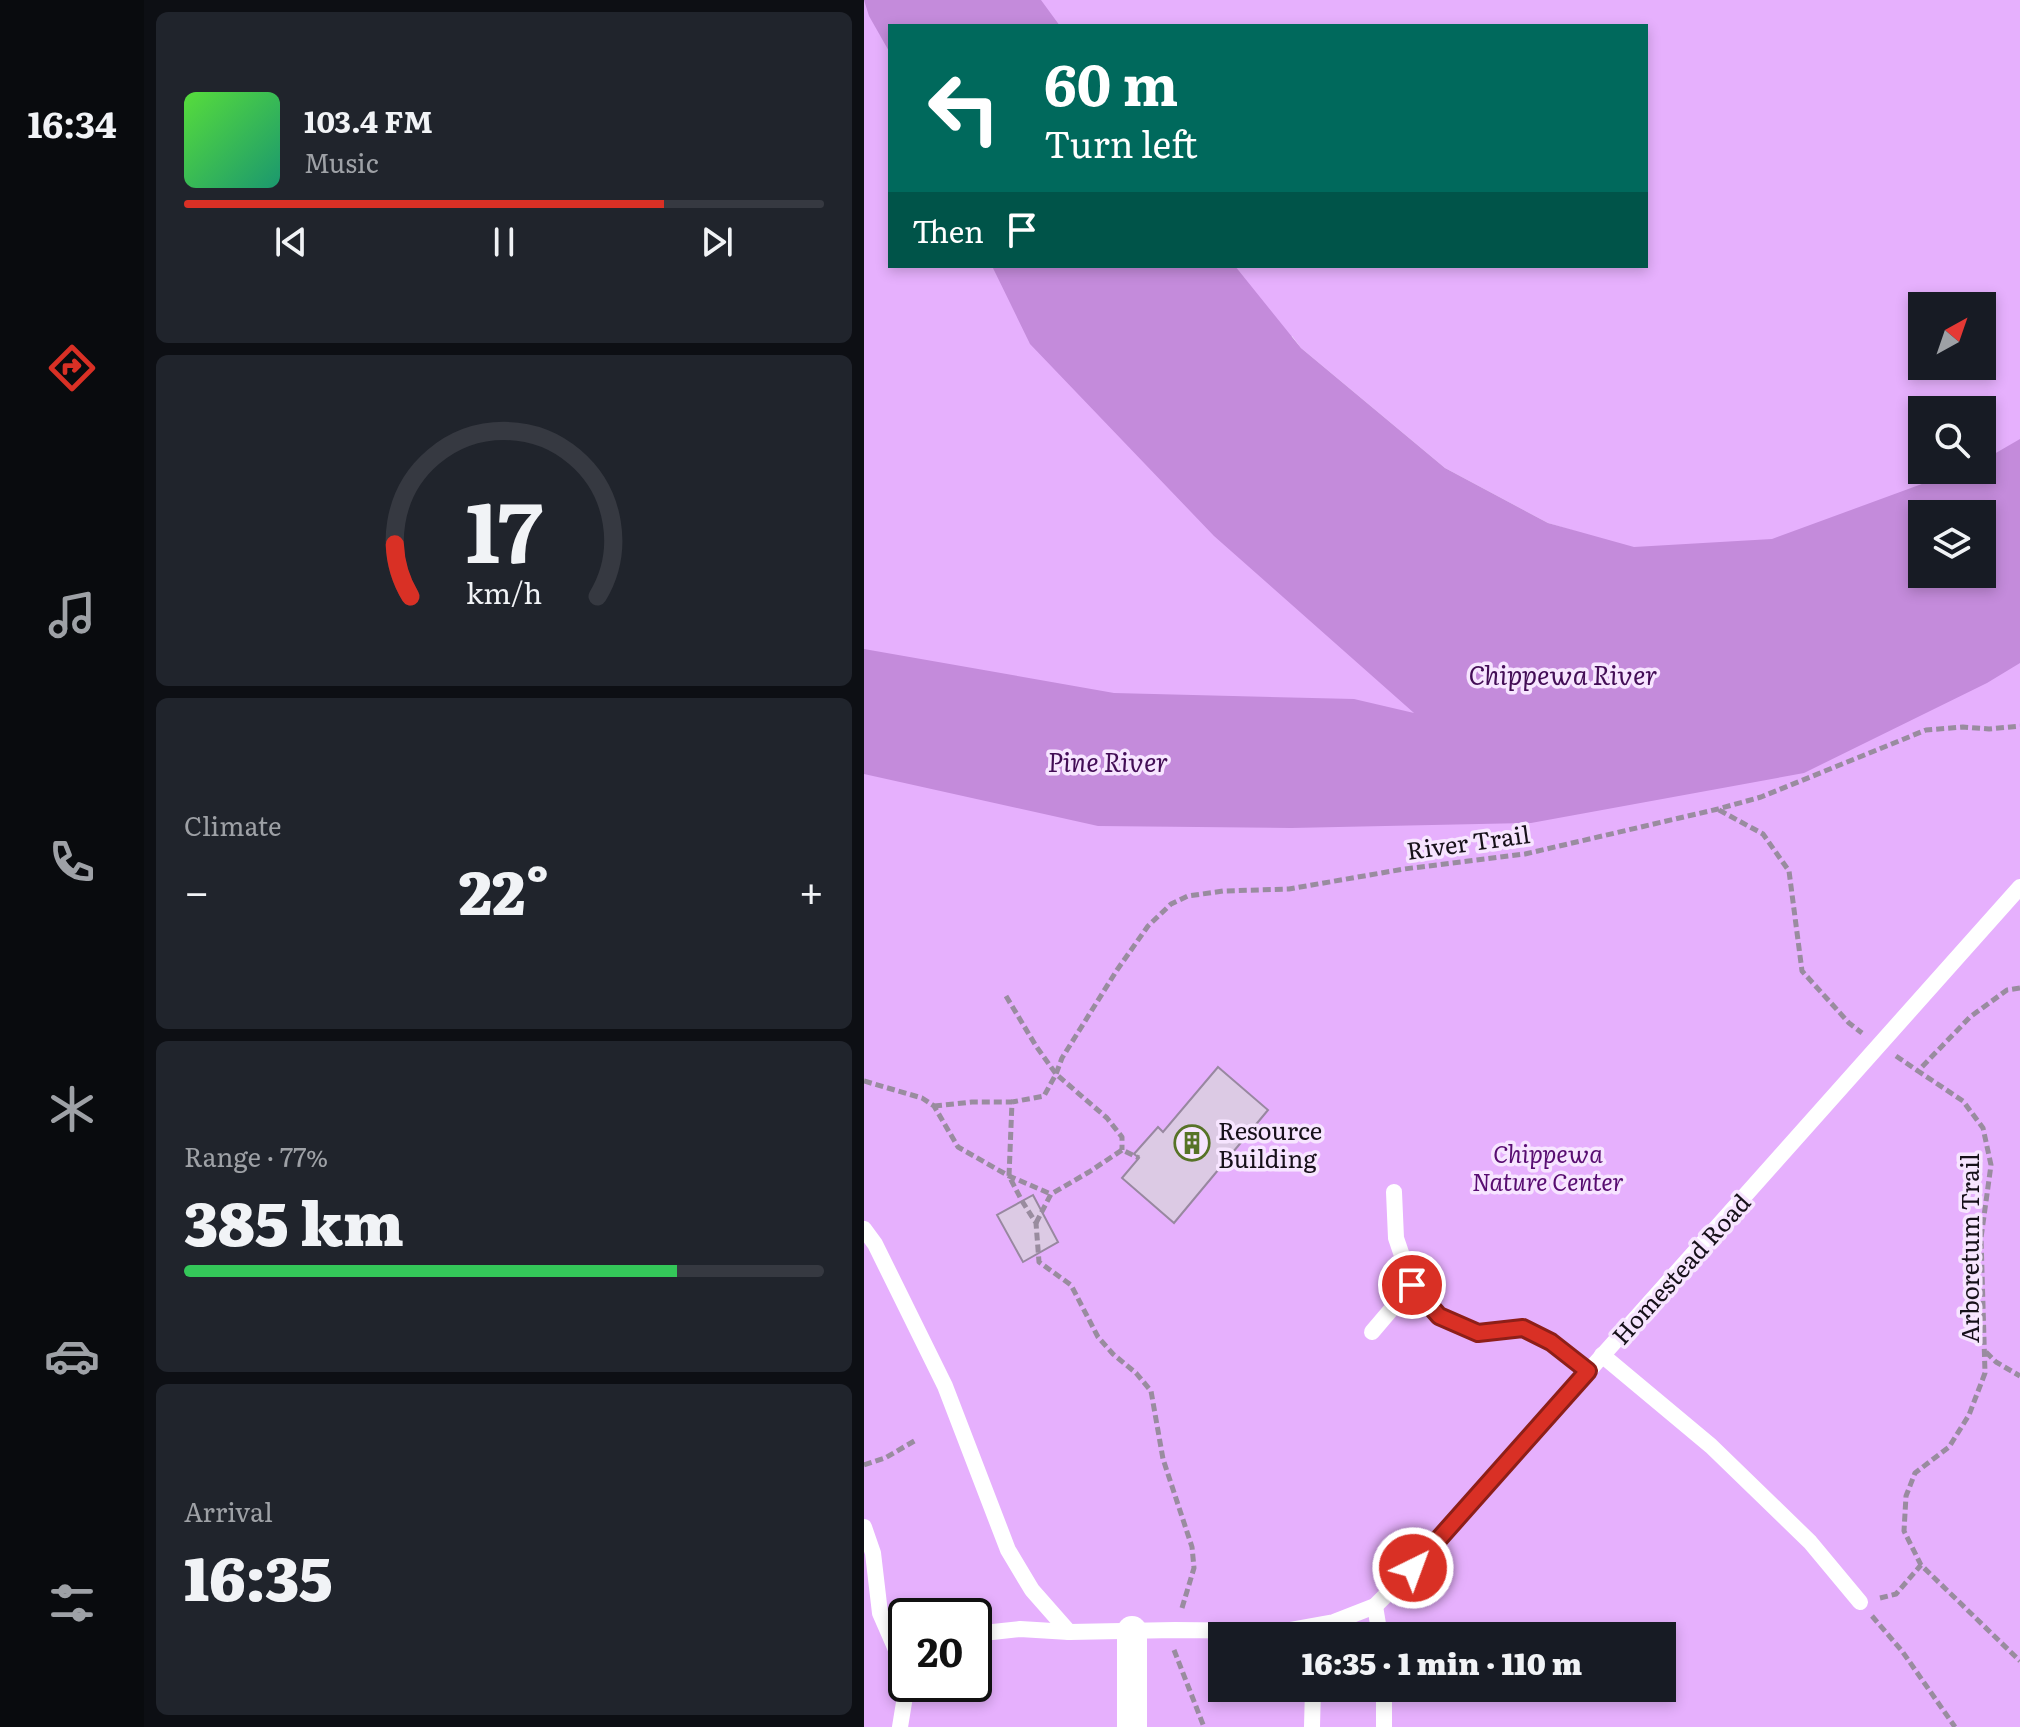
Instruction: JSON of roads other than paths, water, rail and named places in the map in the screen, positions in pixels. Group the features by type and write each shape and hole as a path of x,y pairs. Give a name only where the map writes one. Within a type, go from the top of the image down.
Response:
{"street":[{"path":"1132,1631 1132,1727"}],"lane":[{"name":"Homestead Road","path":"1334,1622 1375,1606 1413,1568 2020,887"},
{"path":"1394,1192 1396,1238 1412,1285 1439,1316 1478,1333 1523,1328 1551,1342 1588,1371"},
{"path":"864,1229 875,1244 945,1386 1008,1550 1032,1590 1069,1632"},
{"path":"1372,1332 1412,1285"},
{"path":"1602,1355 1711,1446 1810,1542 1860,1602"},
{"path":"864,1527 873,1553 880,1613 888,1631"},
{"path":"1375,1606 1378,1622"},
{"name":"Homestead Road","path":"992,1632 1020,1629 1069,1632 1208,1630"},
{"path":"900,1727 904,1702"},
{"path":"1312,1727 1313,1702"},
{"path":"1384,1702 1384,1727"}],"water":[{"path":"864,0 1041,0 1059,24 888,24 888,49 869,16"},
{"name":"Chippewa River","path":"993,268 1237,268 1301,348 1445,468 1548,523 1634,547 1772,539 1922,484 1996,484 1996,453 2020,439 2020,663 1987,683 1804,773 1531,823 1291,828 1098,826 864,774 864,649 1114,693 1354,699 1414,713 1214,536 1030,344"}],"place":[{"name":"Resource Building","path":"1192,1143"}],"water label":[{"name":"Pine River","path":"1108,760"}],"park label":[{"name":"Chippewa Nature Center","path":"1548,1166"}]}
